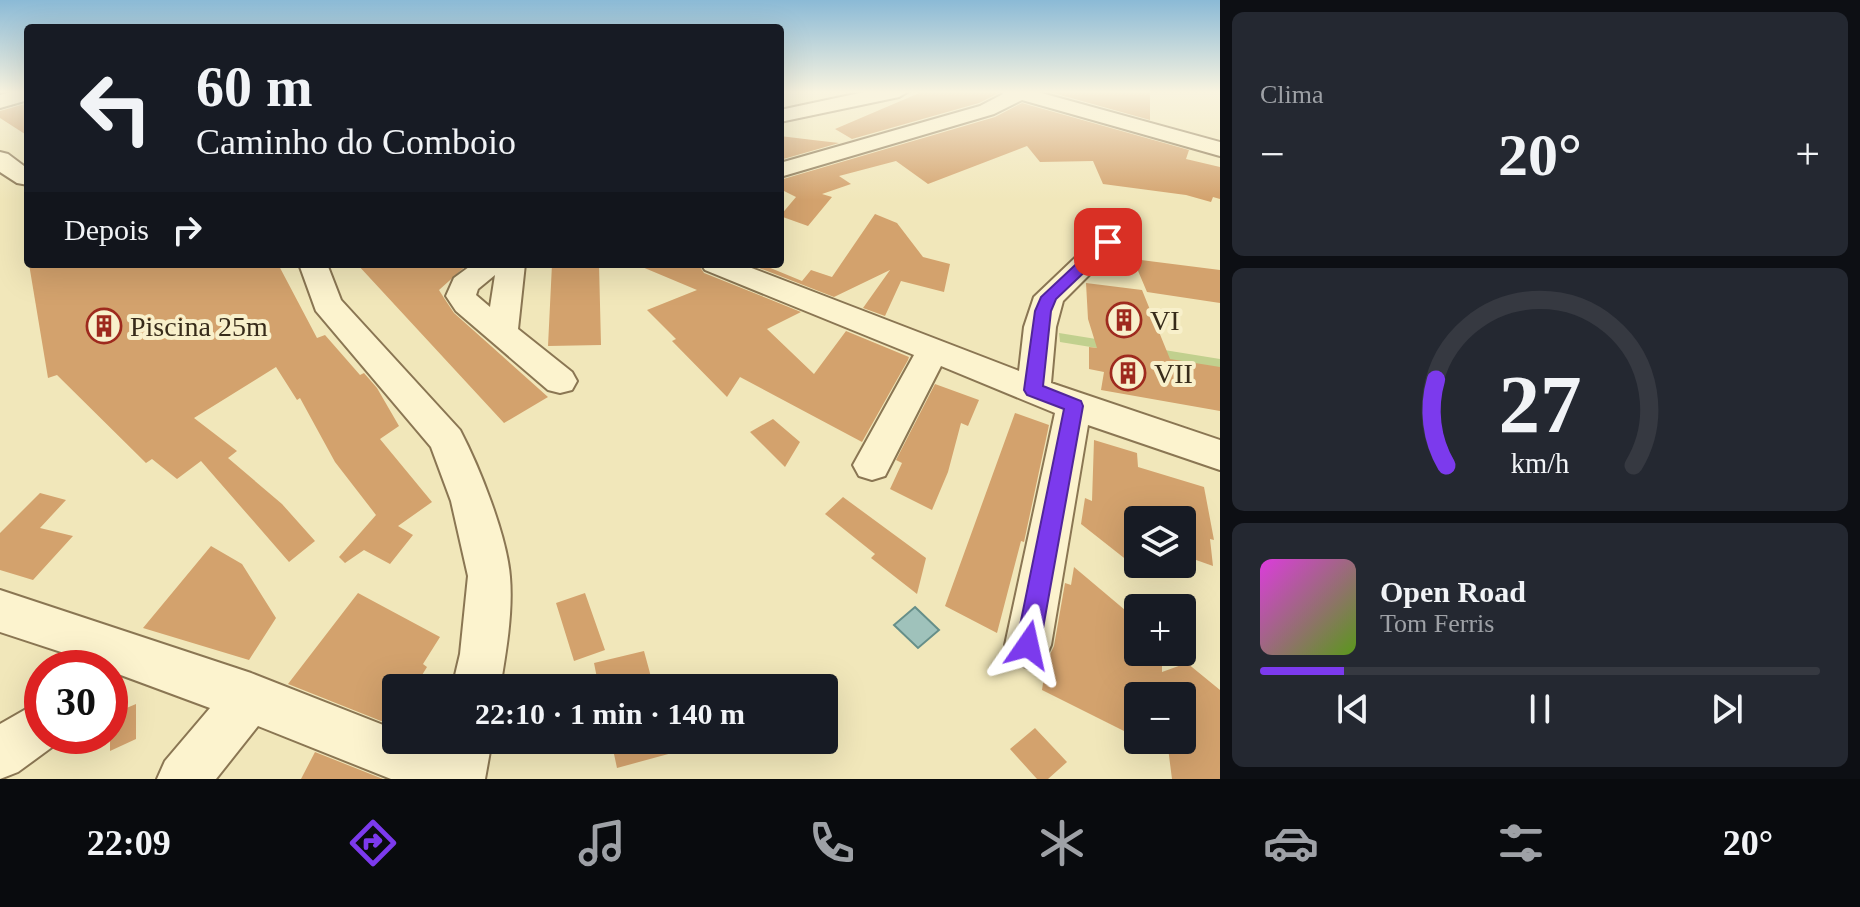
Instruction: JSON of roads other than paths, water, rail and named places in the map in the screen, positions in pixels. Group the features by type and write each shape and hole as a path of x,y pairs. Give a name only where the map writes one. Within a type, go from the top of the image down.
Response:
{"street":[{"path":"784,169 927,127"},
{"path":"1142,127 1220,149"},
{"path":"0,159 11,170 24,176"},
{"path":"1033,390 1042,319 1049,297 1108,242"},
{"path":"314,268 327,304 447,440 471,501 489,576 478,674"},
{"path":"486,268 464,285 461,296 560,381"},
{"path":"502,333 510,268"},
{"path":"725,268 1074,406 1220,455"},
{"path":"872,465 932,351"},
{"path":"1028,645 1074,406"},
{"path":"0,611 93,650"},
{"path":"128,663 251,697 458,779 464,754"},
{"path":"183,779 251,697"},
{"path":"0,754 24,737"}],"water":[{"path":"915,607 939,630 918,648 894,625"}],"place":[{"name":"VI","path":"1124,320"},
{"name":"Piscina 25m","path":"104,326"},
{"name":"VII","path":"1128,373"}]}
